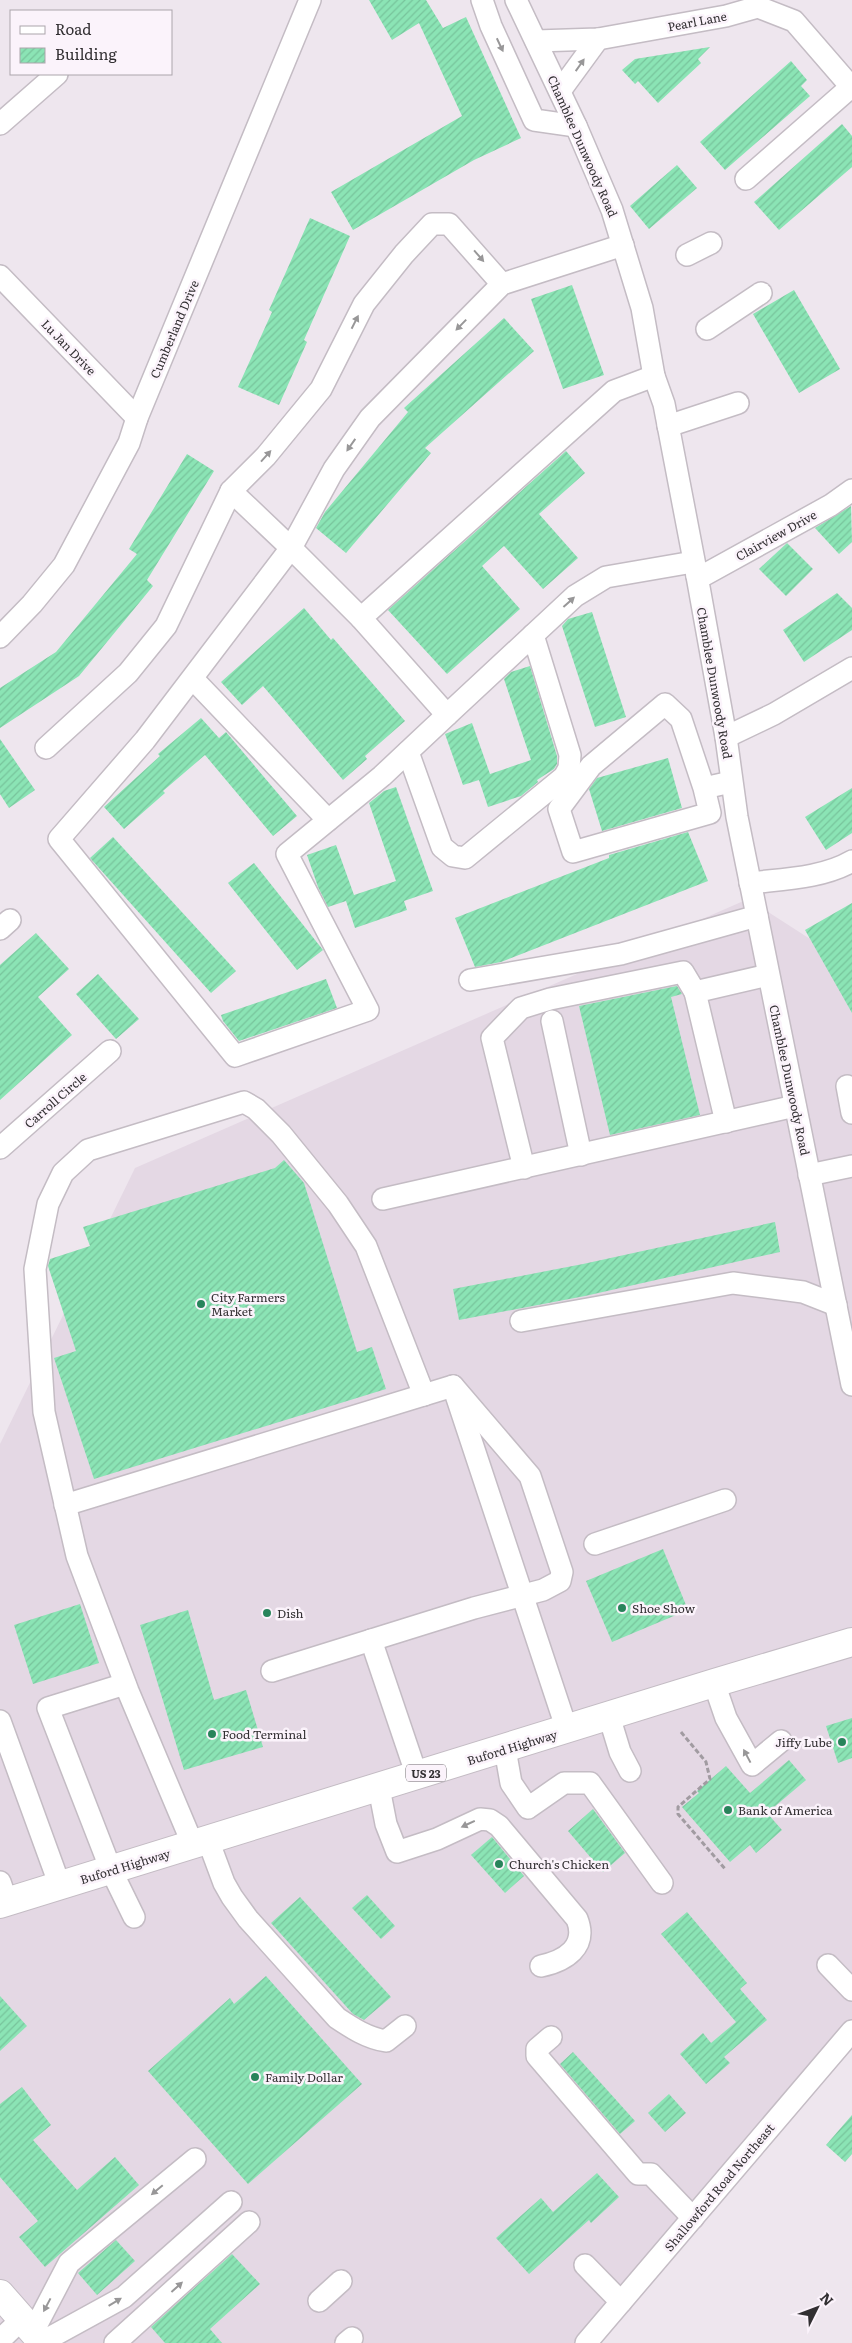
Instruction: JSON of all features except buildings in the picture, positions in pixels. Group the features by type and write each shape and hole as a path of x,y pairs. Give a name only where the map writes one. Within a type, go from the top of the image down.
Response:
{"main road":[{"name":"Buford Highway","path":"2,1896 60,1886 852,1642"},
{"path":"0,2294 35,2334"}],"street":[{"name":"Cumberland Drive","path":"0,637 32,604 64,564 129,443 137,418 310,0"},
{"path":"482,0 491,26 534,120 576,126"},
{"name":"Chamblee Dunwoody Road","path":"516,0 560,91 612,210 642,308 654,376 668,426 695,569 726,737 731,782 750,883 852,1385"},
{"name":"Pearl Lane","path":"536,41 598,39 726,16 758,7 794,21 852,88"},
{"path":"560,91 598,39"},
{"path":"0,124 57,75"},
{"path":"746,179 852,88"},
{"path":"46,748 128,673 166,626 232,491 266,456 321,389 364,304 404,254 432,224 450,224 499,280"},
{"path":"687,255 711,243"},
{"path":"328,820 193,679 292,548 334,469 370,418 499,280 623,245"},
{"name":"Lu Jan Drive","path":"0,276 137,418"},
{"path":"708,329 761,293"},
{"path":"361,618 614,391 654,376"},
{"path":"668,426 738,403"},
{"name":"Clairview Drive","path":"193,679 145,740 59,839 235,1056 368,1010 287,854 408,752 575,596 606,577 695,569 706,574 823,510 852,490"},
{"path":"232,491 361,618 448,715"},
{"path":"408,752 442,847 453,856 465,858 564,777 569,768 570,755 533,635"},
{"path":"726,737 774,714 852,668"},
{"path":"665,704 681,719 704,788 710,813 573,852 559,809 591,766 665,704"},
{"path":"704,788 731,782"},
{"path":"750,883 796,878 841,867 852,861"},
{"path":"470,980 621,954 757,916"},
{"path":"524,1168 492,1038 521,1008 550,999 683,972 695,992 726,1122"},
{"path":"695,992 768,975"},
{"path":"552,1021 581,1155"},
{"name":"Carroll Circle","path":"0,1148 110,1051"},
{"path":"847,1086 852,1112"},
{"path":"405,2026 386,2041 376,2040 352,2029 337,2018 237,1904 201,1843 125,1684 77,1556 44,1412 35,1269 48,1204 63,1173 88,1150 244,1102 256,1109 281,1134 338,1204 366,1246 424,1395"},
{"path":"383,1199 795,1106"},
{"path":"809,1175 852,1166"},
{"path":"521,1320 733,1283 804,1292 836,1305"},
{"path":"65,1504 453,1386"},
{"path":"453,1386 567,1730"},
{"path":"272,1671 474,1608 543,1590 560,1581 562,1572 530,1476 453,1386"},
{"path":"595,1544 725,1500"},
{"path":"371,1640 417,1776"},
{"path":"714,1683 726,1718 752,1765 781,1741"},
{"path":"125,1684 48,1708 111,1870 134,1917"},
{"path":"609,1716 620,1752 630,1771"},
{"path":"0,1721 60,1886"},
{"path":"505,1749 511,1783 528,1808 564,1783 590,1783 662,1883"},
{"path":"378,1788 386,1824 398,1852 437,1839 480,1819 490,1820 499,1826 577,1919 581,1929 581,1939 572,1950 558,1962 541,1966"},
{"path":"828,1965 852,1990"},
{"name":"Shallowford Road Northeast","path":"586,2343 852,2031"},
{"path":"551,2037 537,2049 536,2056 638,2174 652,2174 693,2218"},
{"path":"35,2334 69,2262 195,2159"},
{"path":"0,2340 35,2334 124,2297 231,2202"},
{"path":"115,2343 249,2222"},
{"path":"585,2265 621,2302"},
{"path":"319,2301 341,2281"}],"path":[{"path":"682,1732 706,1762 710,1779 678,1807 678,1814 726,1870"}],"shaded area":[{"path":"748,899 852,966 852,2032 578,2343 0,2343 0,1444 135,1168"}],"place":[{"name":"City Farmers Market","path":"201,1304"},
{"name":"Shoe Show","path":"622,1608"},
{"name":"Dish","path":"267,1613"},
{"name":"Food Terminal","path":"212,1734"},
{"name":"Jiffy Lube","path":"842,1742"},
{"name":"Bank of America","path":"728,1810"},
{"name":"Church's Chicken","path":"499,1864"},
{"name":"Family Dollar","path":"255,2077"}]}
